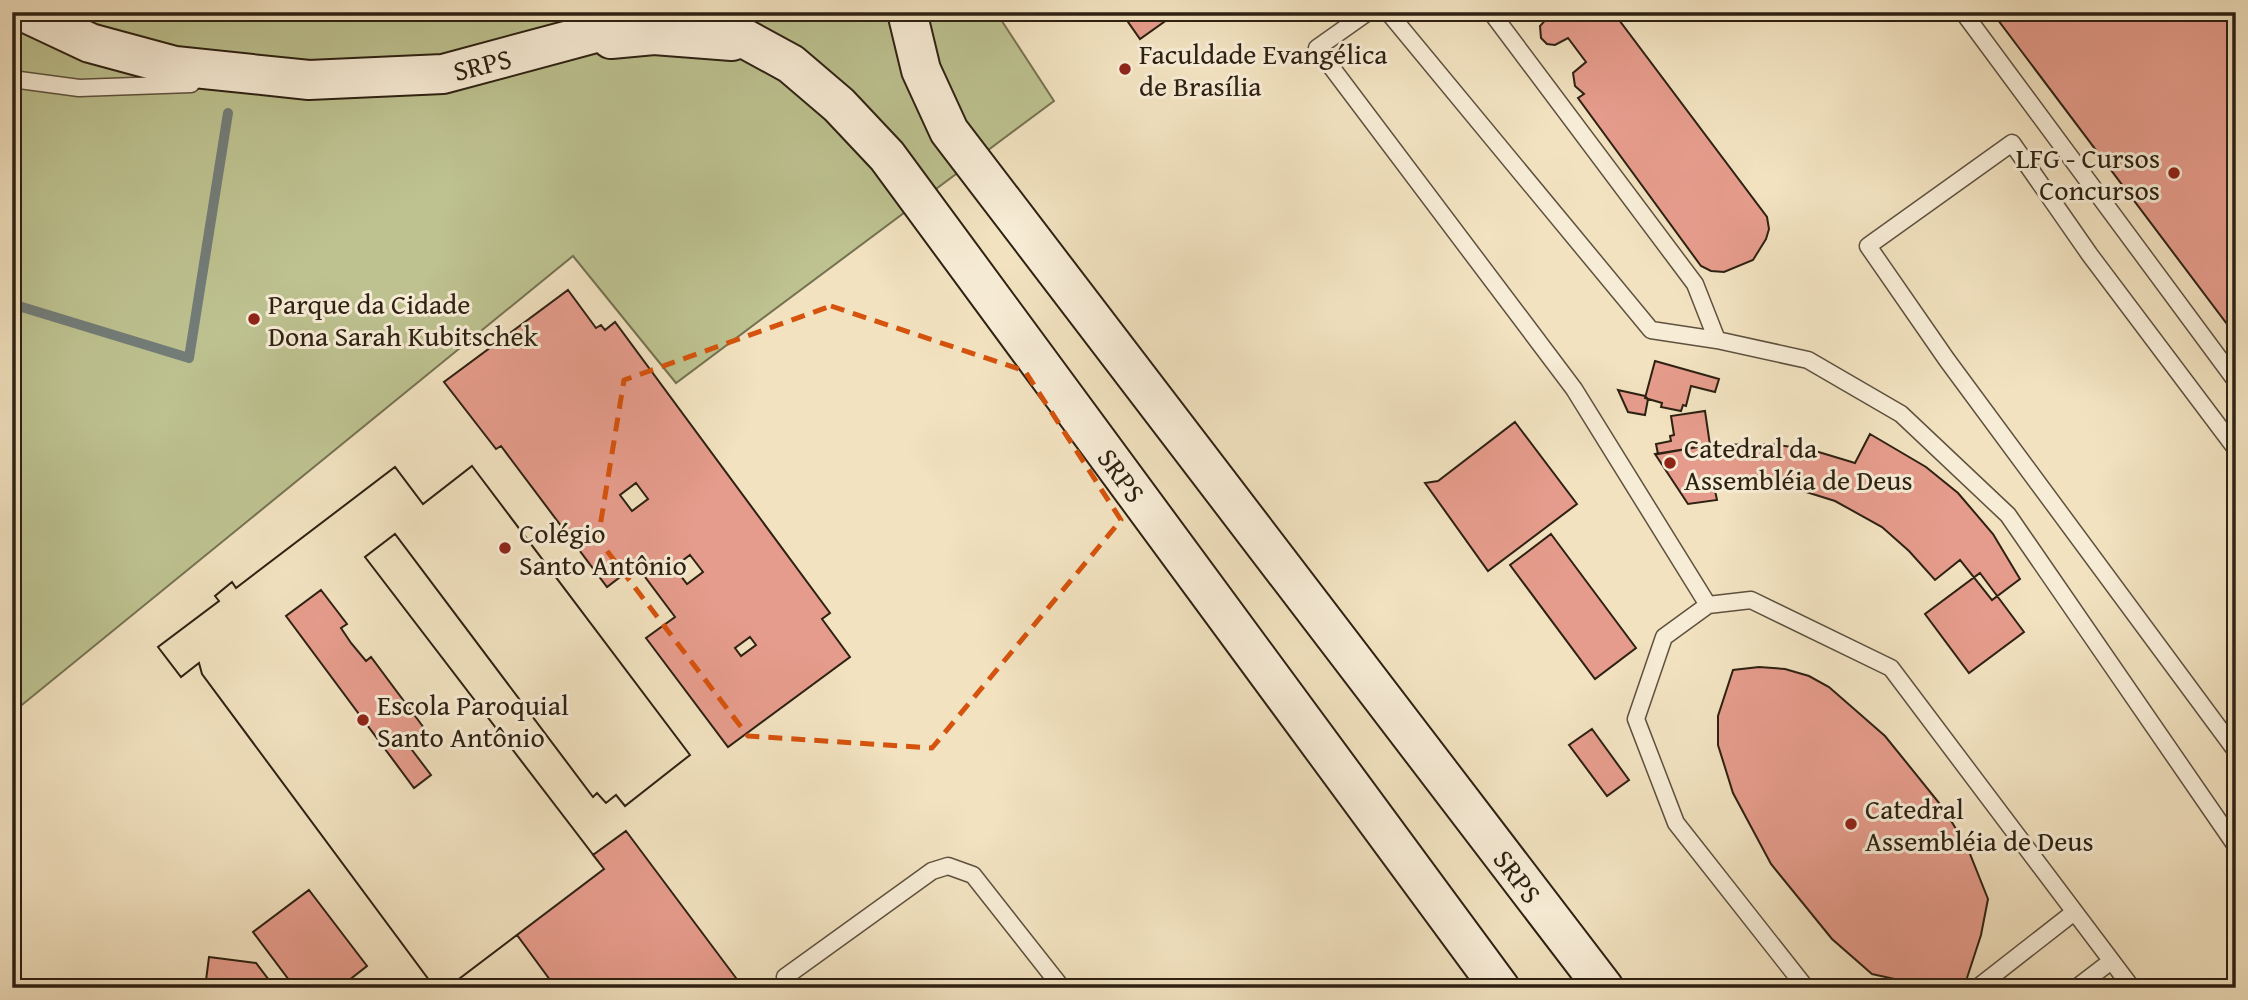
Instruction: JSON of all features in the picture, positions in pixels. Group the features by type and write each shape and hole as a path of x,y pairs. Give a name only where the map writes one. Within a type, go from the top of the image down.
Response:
{"main road":[{"name":"SRPS","path":"24,12 90,43 175,66 309,80 443,74 618,27 648,12"},
{"name":"SRPS","path":"696,12 791,64 839,105 887,156 1500,988"},
{"name":"SRPS","path":"907,12 921,70 949,131 1604,988"},
{"path":"556,45 654,35 694,36 752,43"}],"lane":[{"path":"1368,12 1317,48 1574,389 1709,605"},
{"path":"1388,12 1651,330 1717,340 1808,360 1901,414 2008,515 2236,846"},
{"path":"1491,12 1695,284 1717,340"},
{"path":"1963,12 2236,381"},
{"name":"SRPS","path":"12,79 79,88 309,80"},
{"path":"2236,449 2012,143 1868,246 1947,360 2236,751"},
{"path":"1806,988 1676,823 1636,719 1664,637 1709,605 1751,600 1891,668 2132,988"},
{"path":"785,977 932,871 948,866 973,875 1062,988"},
{"path":"1977,988 2073,913"},
{"path":"2077,988 2110,962"}],"highlighted area":[{"path":"831,306 1025,371 1121,520 932,748 748,736 598,539 624,380"}],"green space":[{"name":"Parque da Cidade Dona Sarah Kubitschek","path":"12,12 996,12 1054,101 676,383 573,256 12,713"}],"building":[{"path":"1121,12 1178,12 1140,39"},
{"path":"1548,12 1613,12 1767,217 1769,229 1766,239 1753,260 1724,272 1711,271 1701,266 1578,98 1584,94 1575,86 1573,73 1586,62 1568,38 1555,45 1547,44 1541,38 1540,26 1550,15"},
{"name":"LFG - Cursos Concursos","path":"1992,12 2236,12 2236,336 2019,48"},
{"path":"568,290 596,328 601,325 605,330 615,322 830,613 822,619 850,657 728,747 646,638 675,617 636,565 607,587 501,446 496,449 444,382","holes":["636,483 648,499 632,511 620,495","690,555 703,572 687,584 674,567","750,637 756,645 741,656 735,648"]},
{"path":"1655,361 1719,379 1715,392 1691,386 1686,406 1683,405 1681,411 1661,407 1662,403 1645,398"},
{"path":"1618,390 1645,396 1648,399 1645,415 1628,412"},
{"path":"1705,411 1710,445 1658,454 1656,444 1671,441 1670,436 1674,435 1671,416"},
{"path":"1515,422 1577,504 1488,571 1425,483 1438,481"},
{"path":"1870,434 1926,467 1958,493 1993,534 2020,579 1992,600 1960,560 1935,580 1909,551 1882,527 1835,501 1803,491 1755,485 1714,486 1717,500 1688,504 1655,454 1710,445 1772,444 1812,450 1855,463"},
{"name":"Escola Paroquial Santo Antônio","path":"472,466 690,755 625,806 616,795 606,803 597,793 593,797 395,534 365,557 604,869 447,988 435,988 202,674 199,663 181,677 158,647 219,601 215,596 232,582 236,588 395,467 423,504","holes":["321,590 347,624 341,628 351,643 366,661 371,657 427,732 409,746 431,775 414,788 286,616"]},
{"name":"Escola Paroquial Santo Antônio","path":"472,466 690,755 625,806 616,795 606,803 597,793 593,797 395,534 365,557 604,869 447,988 435,988 202,674 199,663 181,677 158,647 219,601 215,596 232,582 236,588 395,467 423,504"},
{"path":"1551,534 1636,648 1595,679 1510,565"},
{"path":"1980,573 2024,632 1969,673 1925,614"},
{"name":"Catedral Assembléia de Deus","path":"1759,667 1785,669 1809,676 1829,687 1885,736 1944,809 1968,849 1988,899 1981,935 1966,981 1908,982 1872,974 1832,939 1771,864 1733,793 1718,745 1718,716 1733,670"},
{"path":"1592,729 1629,780 1607,796 1569,745"},
{"path":"626,831 744,988 556,988 517,935 604,869 593,855"},
{"path":"309,890 367,966 339,988 287,988 292,984 253,932"},
{"path":"209,957 256,963 275,988 205,988"}],"waterway":[{"path":"12,304 189,358 228,113"}],"place":[{"name":"Faculdade Evangélica de Brasília","path":"1125,69"},
{"name":"LFG - Cursos Concursos","path":"2174,173"},
{"name":"Parque da Cidade Dona Sarah Kubitschek","path":"254,319"},
{"name":"Catedral da Assembléia de Deus","path":"1670,463"},
{"name":"Colégio Santo Antônio","path":"505,548"},
{"name":"Escola Paroquial Santo Antônio","path":"363,720"},
{"name":"Catedral Assembléia de Deus","path":"1851,824"}]}
